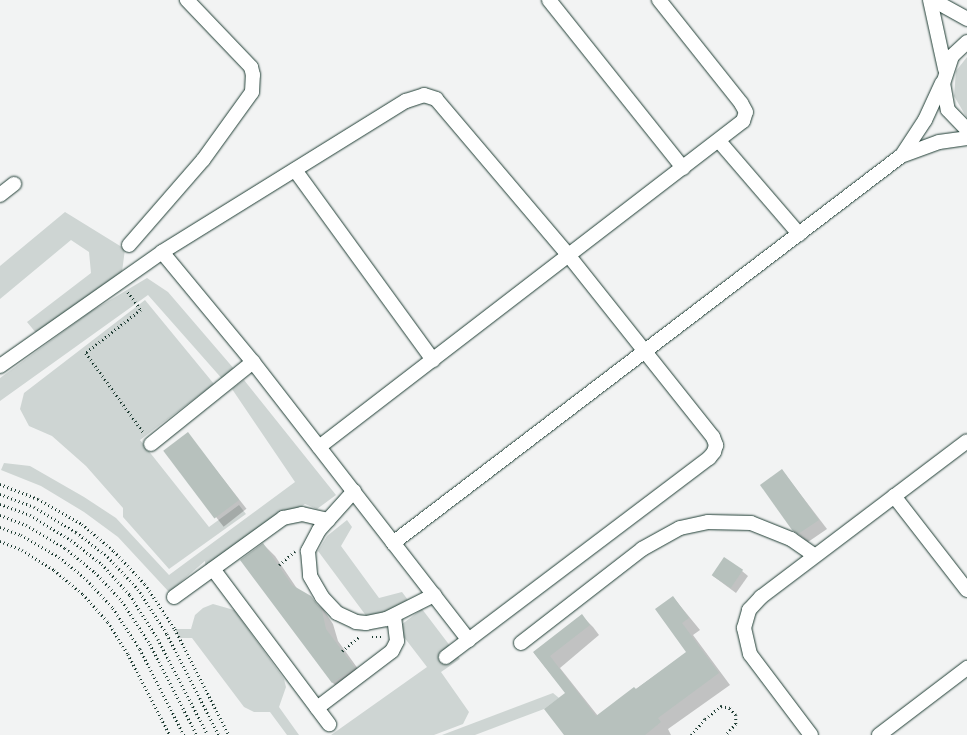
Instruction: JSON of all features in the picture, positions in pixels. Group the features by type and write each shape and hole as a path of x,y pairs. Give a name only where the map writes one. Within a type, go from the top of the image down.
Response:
{"lane":[{"path":"129,245 203,160 252,92 253,75 251,67 187,0"},
{"path":"549,0 683,168"},
{"path":"319,447 743,122 744,108 659,0"},
{"path":"930,0 944,76 948,110 967,130"},
{"path":"933,0 967,19"},
{"path":"901,156 925,120 952,56 967,42"},
{"path":"0,366 162,252 411,98 430,96 446,107 569,256 716,444 714,452 446,657"},
{"path":"393,543 901,156 939,142 967,138"},
{"path":"719,141 798,234"},
{"path":"295,170 433,360"},
{"path":"1,193 14,184"},
{"path":"162,252 252,362 469,640"},
{"path":"151,444 252,362"},
{"path":"812,735 750,654 744,628 754,603 967,441"},
{"path":"354,491 323,525 312,540 307,564 310,576 322,597 337,613 356,622 390,618 434,595"},
{"path":"894,496 967,590"},
{"path":"174,596 289,516 302,514 323,525"},
{"path":"521,643 642,549 680,528 708,522 751,523 791,539 815,556"},
{"path":"213,569 329,724"},
{"path":"317,708 392,651 397,641 390,618"},
{"path":"879,735 967,668"}],"path":[{"path":"120,282 141,310 86,353 151,444"},
{"path":"0,484 38,498 82,524 114,551 145,584 175,629 229,735"},
{"path":"0,494 34,507 76,532 108,557 138,589 167,634 219,735"},
{"path":"0,504 30,516 71,540 102,564 130,595 158,639 208,735"},
{"path":"0,515 26,525 65,548 95,572 122,601 150,644 197,735"},
{"path":"0,527 21,535 59,557 87,580 114,608 140,649 184,735"},
{"path":"0,541 22,550 54,570 83,594 98,611 128,654 170,735"},
{"path":"279,565 298,548"},
{"path":"342,651 362,635"},
{"path":"691,735 721,706 730,708 736,715 736,724 726,735"}],"shaded area":[{"path":"967,57 967,118 954,96 956,71"},
{"path":"65,212 125,249 122,272 37,334 27,322 91,273 89,252 71,240 0,299 0,266"},
{"path":"147,278 168,292 235,370 224,381 148,295 0,401 0,378 90,312"},
{"path":"145,300 214,384 140,440 209,527 239,505 246,514 169,569 123,517 123,508 86,466 52,436 29,426 20,409 24,393"},
{"path":"244,380 336,495 317,509 305,504 206,577 205,561 169,592 118,537 84,512 41,486 1,470 4,463 30,466 84,497 116,518 169,575 295,482 232,389"},
{"path":"347,520 352,527 341,546 379,598 402,592 408,600 383,617 367,617 318,551 327,536"},
{"path":"213,604 234,610 284,679 286,687 279,707 299,735 287,735 270,712 254,712 244,707 192,638 179,638 175,629 191,629 195,615 203,608"},
{"path":"422,609 460,659 441,672 469,712 463,724 434,735 331,735 427,667 397,628"},
{"path":"553,693 559,698 544,709 475,735 442,735"}],"building":[{"path":"188,432 239,500 214,519 163,451"},
{"path":"782,469 819,520 798,534 792,530 760,485"},
{"path":"263,543 292,585 311,596 322,611 326,629 355,668 332,683 240,560"},
{"path":"724,557 743,570 731,588 712,575"},
{"path":"673,596 689,618 682,623 719,673 658,718 661,722 645,735 564,735 544,709 565,693 533,652 582,614 590,625 550,656 596,716 634,687 636,689 686,652 655,609"}]}
